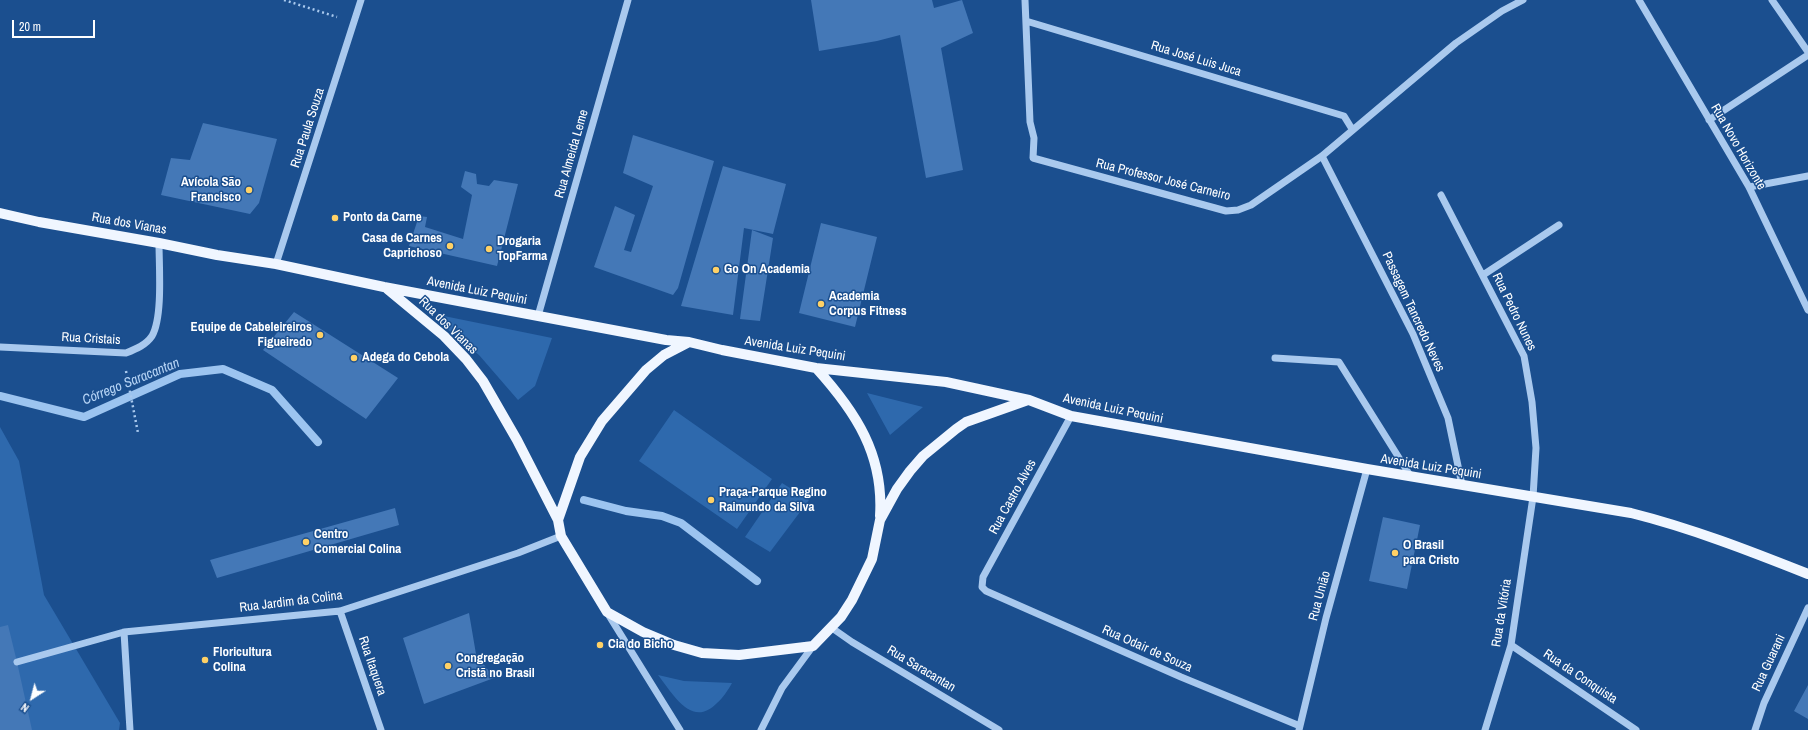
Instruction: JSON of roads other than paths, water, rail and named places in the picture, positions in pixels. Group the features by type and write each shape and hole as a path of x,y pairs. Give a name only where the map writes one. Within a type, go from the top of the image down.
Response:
{"main road":[{"name":"Rua dos Vianas","path":"0,212 39,222 159,243 217,255 276,264 384,287 444,336 475,370 511,428 558,520 561,536 607,612"},
{"name":"Avenida Luiz Pequini","path":"384,287 666,340 689,342 722,350 816,368 946,382 1029,400 1071,416 1367,470 1653,518 1736,546 1808,574"},
{"path":"558,520 580,457 602,421 646,370 664,355 689,342"},
{"path":"607,612 643,632 674,645 702,652 739,655 813,646 832,628 852,600 872,559 880,520 880,484 870,448 855,416 831,384 816,368"},
{"path":"880,520 897,489 910,471 923,456 956,429 966,422 1029,400"}],"street":[{"name":"Rua Paula Souza","path":"276,264 361,0"},
{"name":"Rua Almeida Leme","path":"538,316 628,0"},
{"name":"Rua Professor José Carneiro","path":"1025,0 1030,122 1034,138 1033,158 1226,211 1238,210 1251,205 1322,156 1352,129 1456,43 1502,11 1523,0"},
{"name":"Rua Novo Horizonte","path":"1639,0 1749,187 1808,310"},
{"path":"1709,120 1808,53 1772,0"},
{"name":"Rua José Luis Juca","path":"1026,21 1344,116 1352,129"},
{"name":"Passagem Tancredo Neves","path":"1322,156 1413,334 1448,418 1462,485"},
{"path":"1749,187 1808,176"},
{"name":"Rua Pedro Nunes","path":"1441,195 1524,356 1532,402 1536,448 1532,497"},
{"path":"1483,275 1559,225"},
{"name":"Rua Cristais","path":"0,347 126,353 140,347 152,336 158,319 159,243"},
{"path":"1275,358 1339,362 1411,477"},
{"name":"Rua Castro Alves","path":"986,591 982,587 983,577 1071,416"},
{"name":"Rua União","path":"1299,728 1326,618 1367,470"},
{"name":"Rua da Vitória","path":"1485,730 1511,645 1532,497"},
{"name":"Rua Jardim da Colina","path":"16,662 124,632 340,611 518,553 561,536"},
{"name":"Rua Odair de Souza","path":"986,591 1299,728"},
{"name":"Rua Guarani","path":"1755,730 1764,703 1808,608"},
{"name":"Rua Itaquera","path":"340,611 381,730"},
{"name":"Rua dos Vianas","path":"607,612 680,730"},
{"name":"Rua Saracantan","path":"832,628 852,642 999,730"},
{"path":"124,632 130,730"},
{"name":"Rua da Conquista","path":"1511,645 1636,730"},
{"path":"761,730 782,688 813,646"}],"waterway":[{"name":"Córrego Saracantan","path":"0,396 84,417 180,374 223,369 272,390 318,442"},
{"name":"Córrego Saracantan","path":"584,500 626,511 662,516 681,523 757,581"}],"place":[{"name":"Avícola São Francisco","path":"249,190"},
{"name":"Ponto da Carne","path":"335,218"},
{"name":"Casa de Carnes Caprichoso","path":"450,246"},
{"name":"Drogaria TopFarma","path":"489,249"},
{"name":"Go On Academia","path":"716,270"},
{"name":"Academia Corpus Fitness","path":"821,304"},
{"name":"Equipe de Cabeleireiros Figueiredo","path":"320,335"},
{"name":"Adega do Cebola","path":"354,358"},
{"name":"Praça-Parque Regino Raimundo da Silva","path":"711,500"},
{"name":"Centro Comercial Colina","path":"306,542"},
{"name":"O Brasil para Cristo","path":"1395,553"},
{"name":"Cia do Bicho","path":"600,645"},
{"name":"Floricultura Colina","path":"205,660"},
{"name":"Congregação Cristã no Brasil","path":"448,666"}]}
